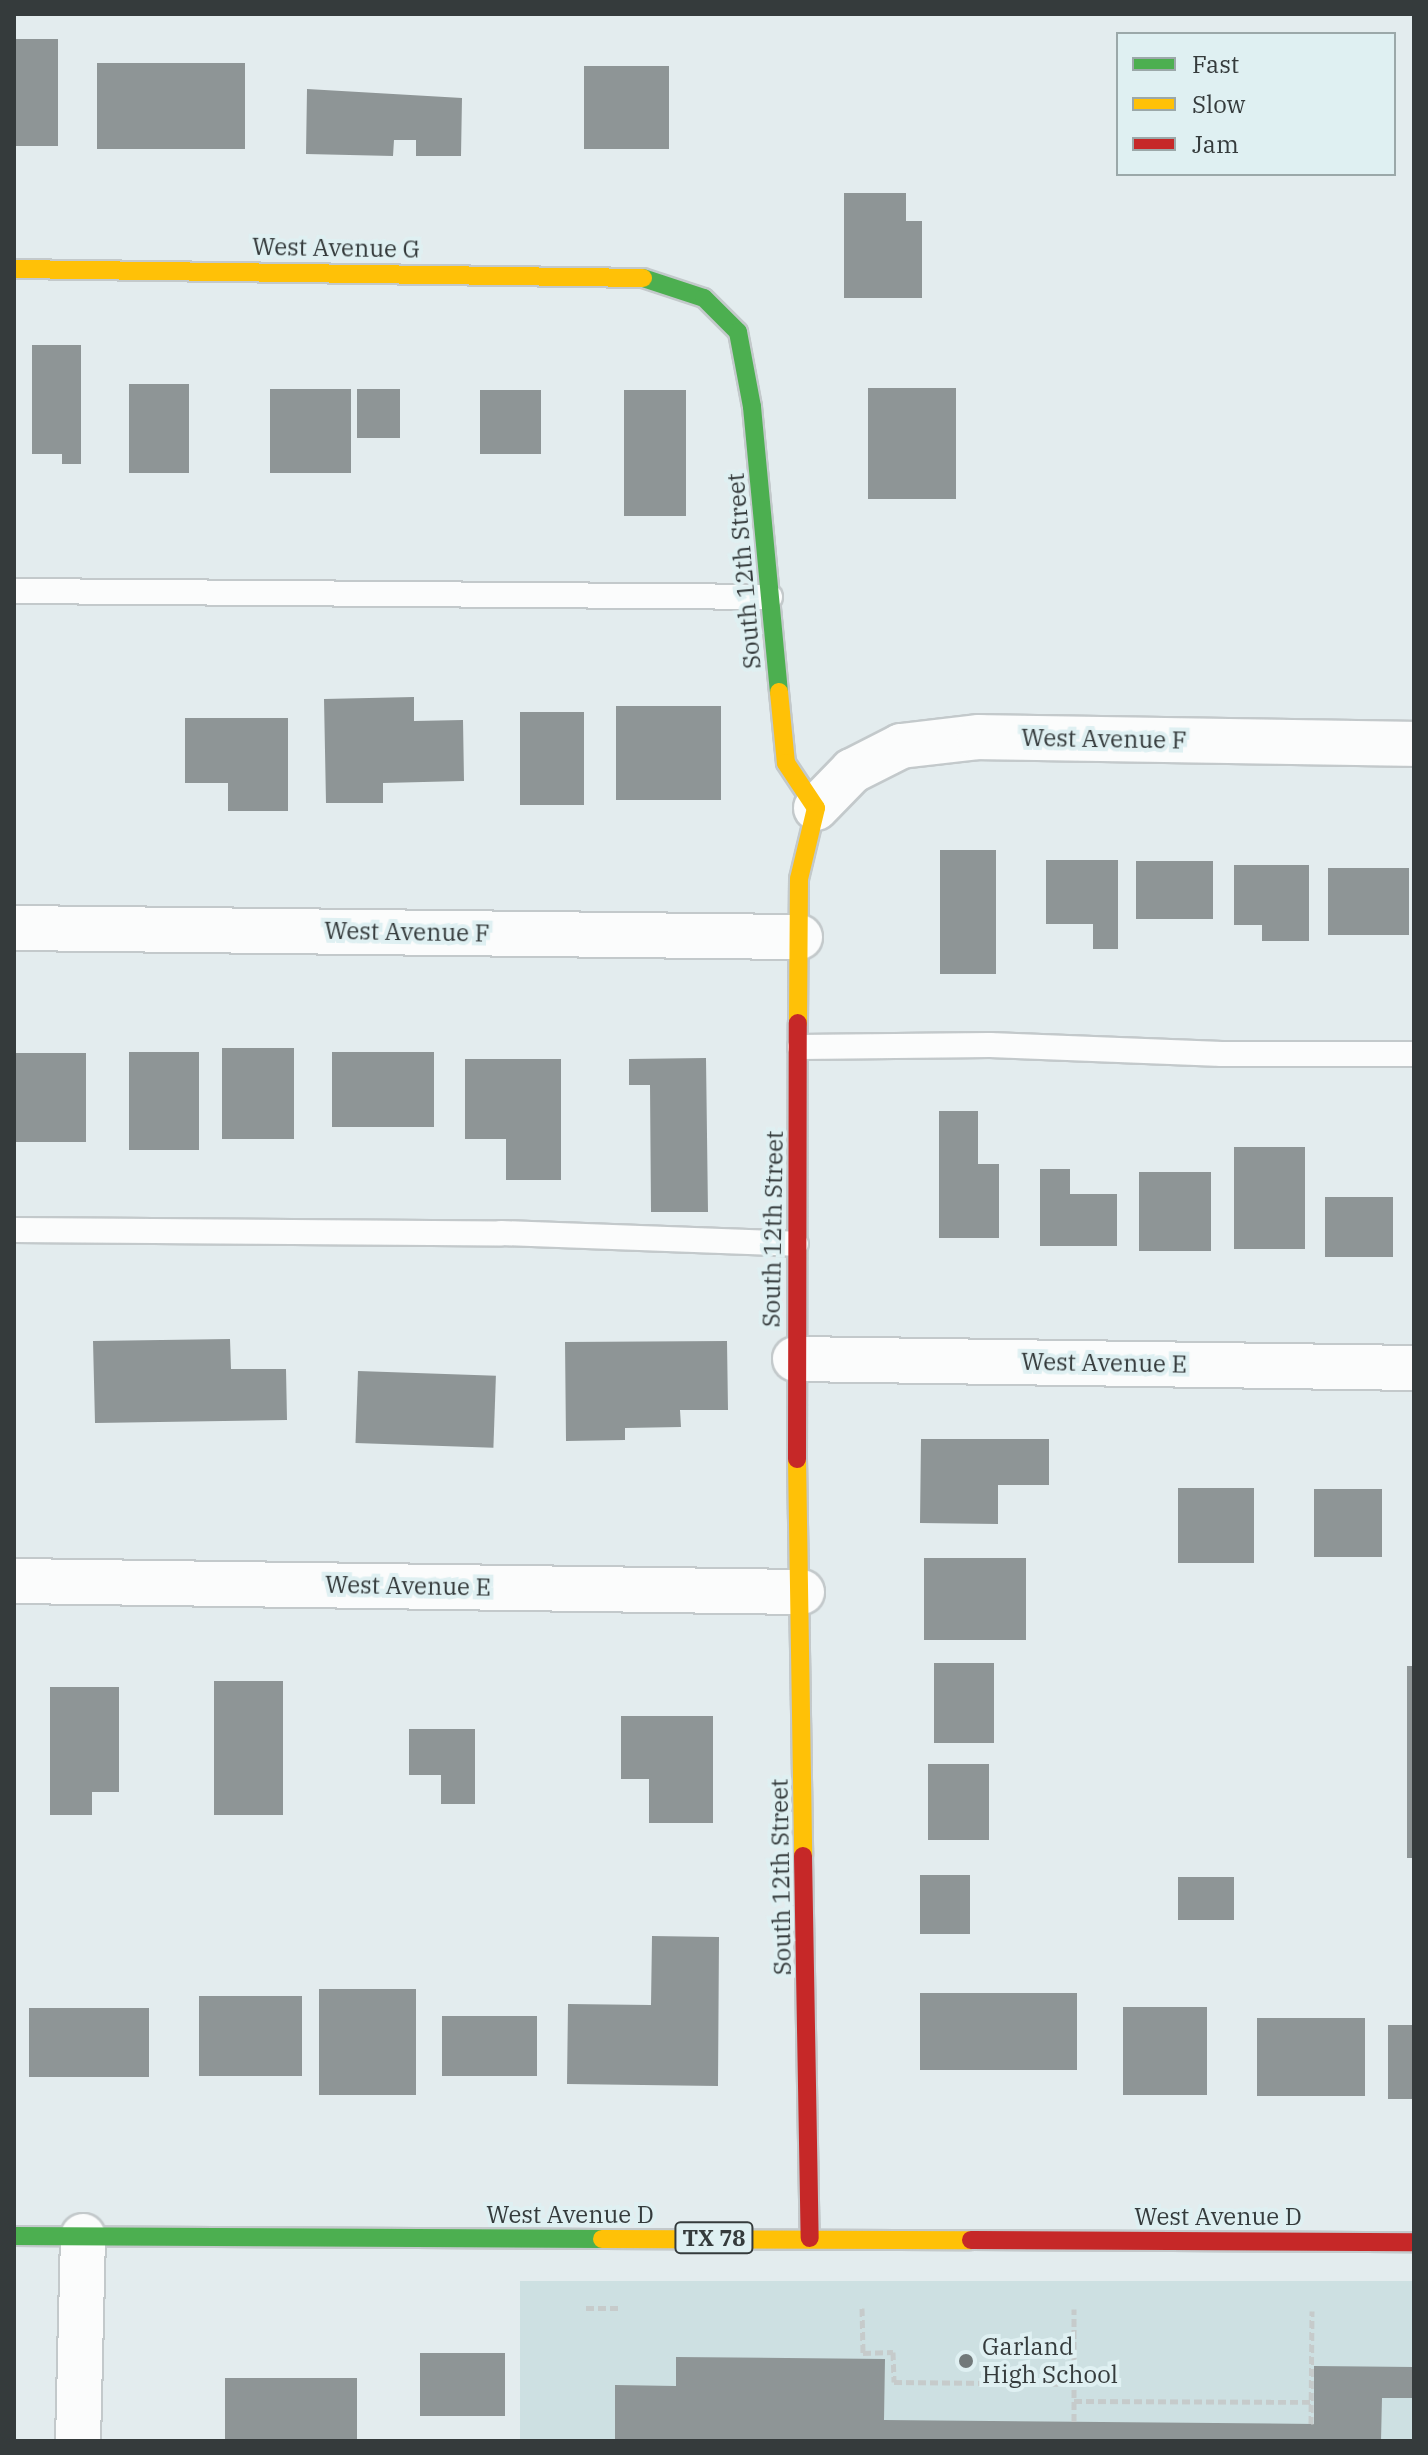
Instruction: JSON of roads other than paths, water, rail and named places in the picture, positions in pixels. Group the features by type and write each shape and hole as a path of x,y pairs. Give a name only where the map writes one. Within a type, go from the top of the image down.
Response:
{"street":[{"name":"West Avenue G","path":"14,269 606,274 656,280"},
{"name":"South 12th Street","path":"656,280 704,298 738,332 752,407 786,763 816,808 799,879 795,1359 802,1592 810,2238"},
{"name":"West Avenue F","path":"816,808 852,771 901,746 979,737 1414,744"},
{"name":"West Avenue F","path":"14,928 800,937"},
{"name":"West Avenue E","path":"795,1359 1414,1368"},
{"name":"West Avenue E","path":"14,1581 802,1592"},
{"name":"West Avenue D","path":"14,2236 1414,2242"},
{"path":"78,2441 83,2236"}],"lane":[{"path":"14,591 770,597"},
{"path":"800,1047 990,1045 1222,1054 1414,1054"},
{"path":"14,1230 501,1233 796,1244"}],"place":[{"name":"Garland High School","path":"966,2361"}]}
